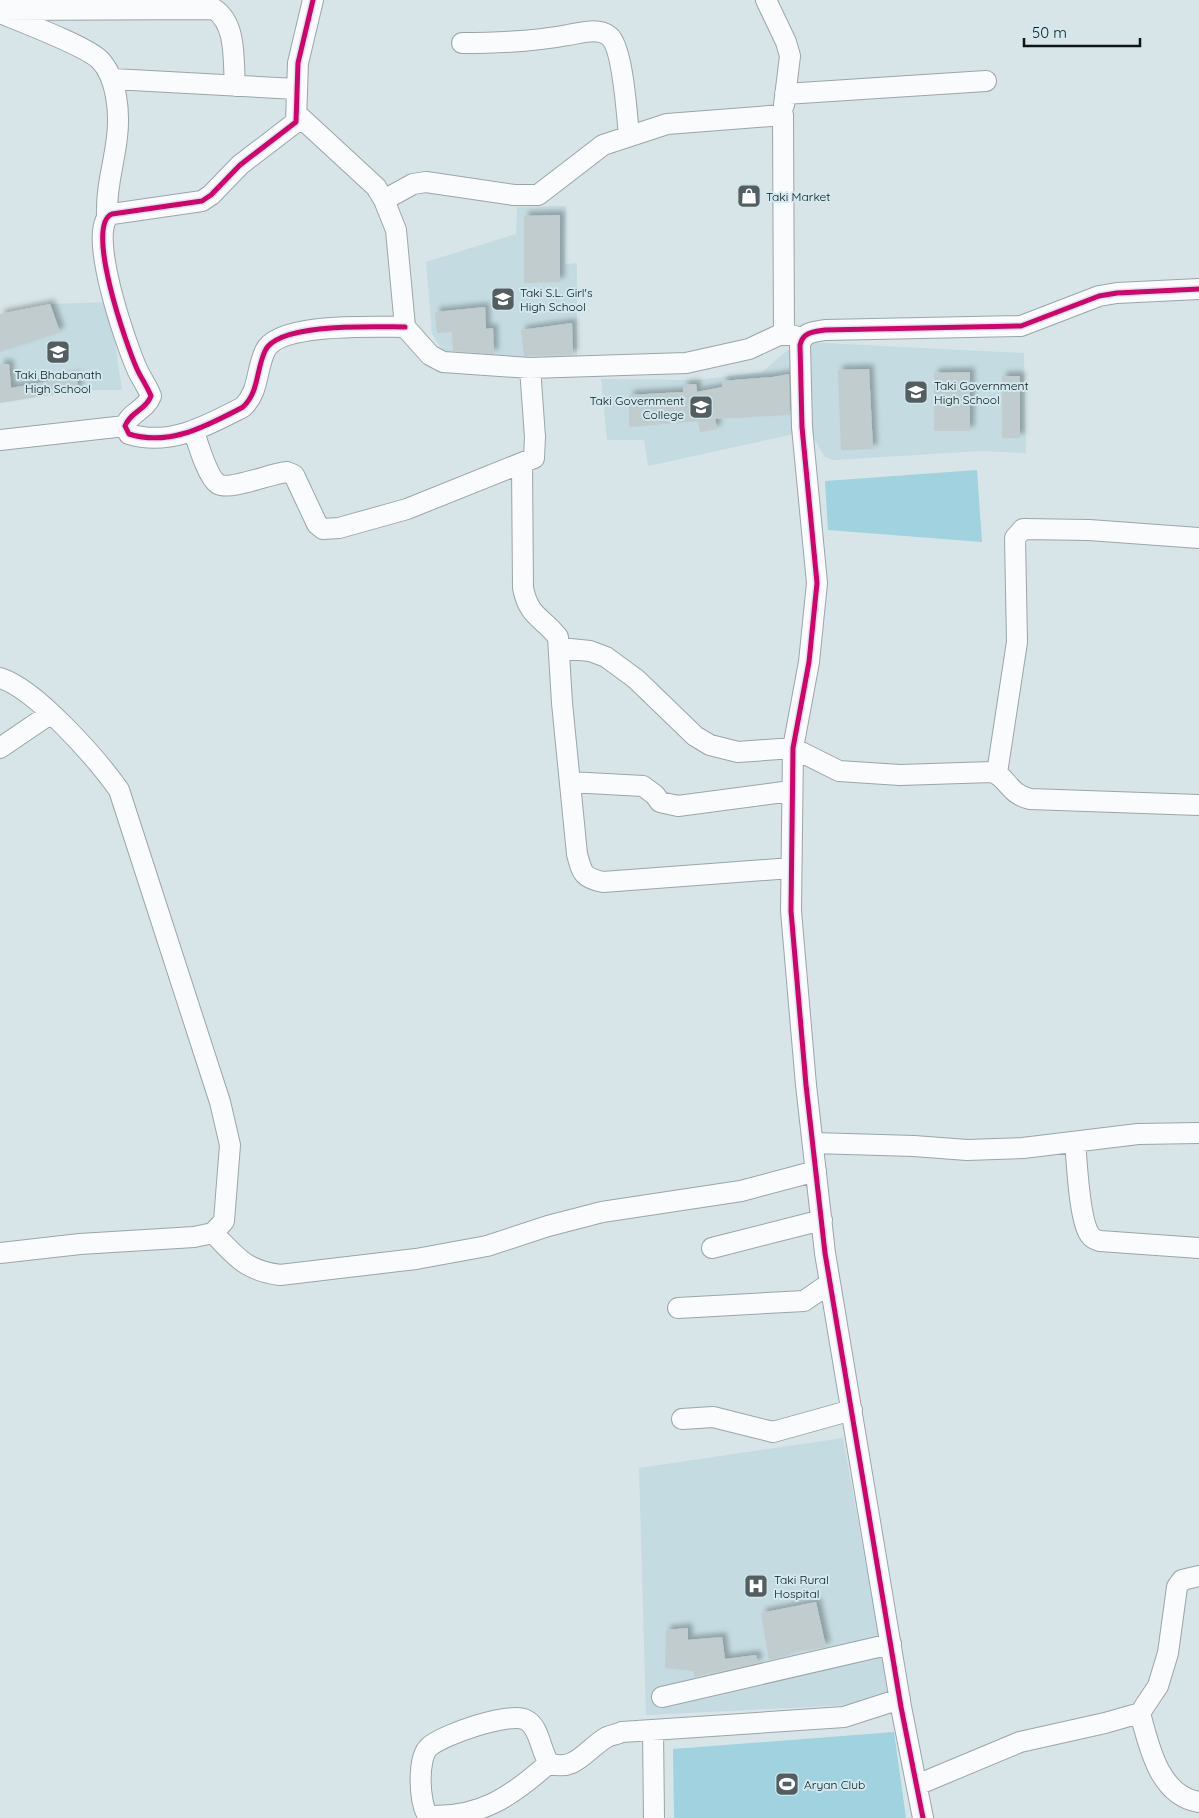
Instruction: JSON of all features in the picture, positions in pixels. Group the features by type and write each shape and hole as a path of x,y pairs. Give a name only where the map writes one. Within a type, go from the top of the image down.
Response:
{"street":[{"path":"107,216 202,201 211,195 240,165 296,122 298,115 298,63 313,0"},
{"path":"766,0 786,42 790,56 783,115 793,336 817,583 809,662 793,748 791,910 816,1172 830,1282 900,1699 923,1818"},
{"path":"0,12 214,9 224,15 230,26 235,86"},
{"path":"0,12 92,54 106,68 113,79 117,137 108,182 107,216 102,233 106,271 115,306 137,369 152,396 148,406 128,418 125,426 129,434 138,437 165,437 194,432 243,407 249,402 254,391 265,351 273,341 284,336 326,328 405,327"},
{"path":"462,43 524,42 589,31 609,36 615,43 622,71 629,136"},
{"path":"113,79 297,89"},
{"path":"786,94 986,81"},
{"path":"298,115 376,188 384,200 396,230 405,327 430,355 442,362 530,368 686,363 749,349 793,336 825,330 1021,326 1099,296 1117,293 1199,289"},
{"path":"384,200 413,184 426,182 514,196 538,195 603,145 629,136 667,124 783,115"},
{"path":"194,432 212,477 218,484 224,486 287,472 294,475 317,524 323,529 329,530 407,509 534,458 530,368"},
{"path":"0,440 125,426"},
{"path":"522,464 523,588 526,604 534,615 558,637 562,704 577,854 582,872 590,879 603,882 791,868"},
{"path":"1199,538 1090,530 1023,529 1015,538 1017,642 996,773 1014,794 1030,800 1199,805"},
{"path":"560,648 590,651 606,657 636,679 695,736 710,745 738,752 793,748 839,771 900,775 996,773"},
{"path":"0,678 14,684 86,747 118,790 220,1102 230,1145 224,1221 213,1233 194,1238 80,1244 0,1253"},
{"path":"0,748 50,714"},
{"path":"570,782 643,786 655,795 660,802 678,806 791,791"},
{"path":"814,1143 914,1146 967,1150 1023,1148 1138,1134 1199,1132"},
{"path":"1075,1142 1086,1228 1090,1236 1100,1241 1199,1248"},
{"path":"213,1233 242,1264 260,1272 280,1274 416,1259 487,1246 548,1226 602,1212 741,1191 816,1172"},
{"path":"712,1248 822,1220"},
{"path":"678,1308 804,1301 830,1282"},
{"path":"682,1419 713,1418 774,1432 852,1410"},
{"path":"917,1785 1020,1742 1140,1713 1158,1686 1168,1653 1178,1587 1182,1580 1199,1576"},
{"path":"662,1697 891,1644"},
{"path":"549,1763 534,1726 527,1720 514,1718 477,1724 430,1745 424,1752 421,1766 423,1809 428,1816 438,1816 486,1807 520,1790 549,1763 568,1765 607,1738 622,1732 844,1717 900,1699"},
{"path":"1140,1713 1152,1756 1169,1785 1186,1800 1199,1802"},
{"path":"653,1730 654,1818"}],"shaded area":[{"name":"Taki S.L. Girl's High School","path":"566,206 565,264 577,263 577,362 449,360 432,334 426,262 516,234 517,207"},
{"name":"Taki Bhabanath High School","path":"109,302 122,390 79,390 0,403 0,314 50,304"},
{"name":"Taki Government High School","path":"803,342 1024,353 1026,453 981,451 834,460 825,457 809,431"},
{"name":"Taki Government College","path":"795,344 799,433 648,466 644,440 607,440 601,379 697,380 762,372"},
{"path":"977,470 982,542 828,530 825,481"},
{"name":"Taki Rural Hospital","path":"843,1438 891,1703 646,1715 639,1468"},
{"name":"Aryan Club","path":"894,1732 906,1818 674,1818 673,1749"}],"building":[{"path":"560,215 560,282 524,283 524,216"},
{"path":"50,304 60,332 0,352 0,314"},
{"path":"485,307 486,329 493,328 494,354 453,351 452,332 437,333 435,312"},
{"path":"572,323 573,355 524,356 521,330"},
{"path":"0,364 9,364 11,388 76,376 79,390 0,403"},
{"path":"869,369 873,449 841,450 838,370"},
{"path":"970,372 970,431 934,431 934,373"},
{"path":"789,374 790,415 715,419 717,429 700,432 698,421 629,427 629,395 683,392 683,385 696,384 697,392 722,387 722,381"},
{"path":"1002,376 1020,376 1020,438 1002,438"},
{"path":"816,1602 826,1647 789,1653 789,1655 769,1660 761,1613"},
{"path":"688,1628 688,1640 722,1637 725,1659 756,1655 758,1663 694,1677 694,1671 665,1668 666,1630"}],"cycle path":[{"path":"313,0 298,63 296,122 240,165 211,195 202,201 112,214 105,223 103,240 110,287 132,356 151,396 146,405 130,417 125,426 129,434 159,438 174,436 202,427 243,407 255,388 265,351 274,342 288,335 329,328 405,327"},
{"path":"923,1818 901,1707 825,1253 806,1085 791,911 793,748 809,662 817,583 802,427 800,345 803,337 806,335 825,330 1021,326 1099,296 1117,293 1199,289"}],"place":[{"name":"Taki Market","path":"749,196"},
{"name":"Taki S.L. Girl's High School","path":"503,299"},
{"name":"Taki Bhabanath High School","path":"58,352"},
{"name":"Taki Government High School","path":"916,392"},
{"name":"Taki Government College","path":"701,407"},
{"name":"Taki Rural Hospital","path":"756,1586"},
{"name":"Aryan Club","path":"787,1784"}]}
